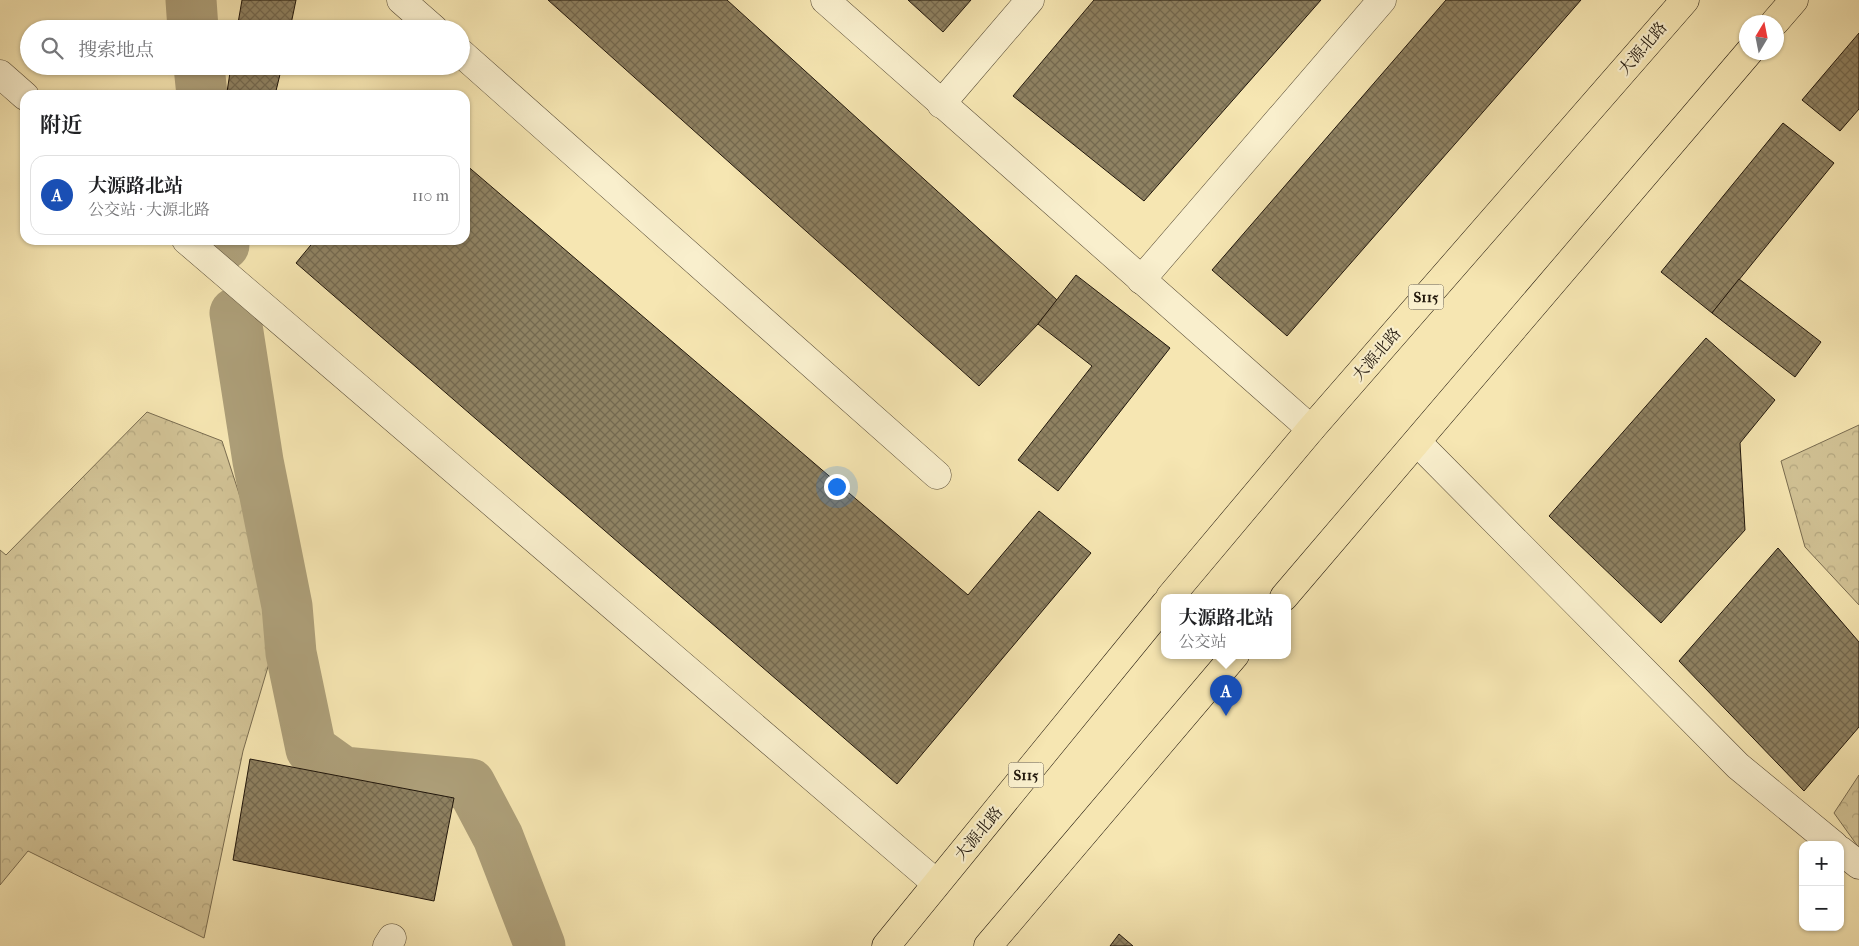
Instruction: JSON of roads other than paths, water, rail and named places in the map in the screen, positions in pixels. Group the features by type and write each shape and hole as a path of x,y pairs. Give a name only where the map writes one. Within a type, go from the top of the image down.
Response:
{"main road":[{"name":"大源北路","path":"1173,594 1311,429 1684,0"},
{"path":"1781,15 1794,0"},
{"path":"1287,594 1742,60"},
{"name":"大源北路","path":"886,946 1161,609"},
{"path":"988,946 1233,659"}],"street":[{"path":"401,0 424,20"},
{"path":"825,0 1311,429"},
{"path":"941,104 1030,0"},
{"path":"1141,280 1382,0"},
{"path":"470,61 937,475"},
{"path":"0,74 20,92"},
{"path":"192,245 936,883"},
{"path":"1417,442 1738,766 1829,841"},
{"path":"1844,853 1859,865"}],"waterway":[{"path":"191,0 192,20"},
{"path":"200,75 201,90"},
{"path":"235,313 258,461 287,606 291,653 311,749 343,772 470,784 498,837 540,946"}],"place":[{"name":"大源路北站","path":"1226,716"}]}
